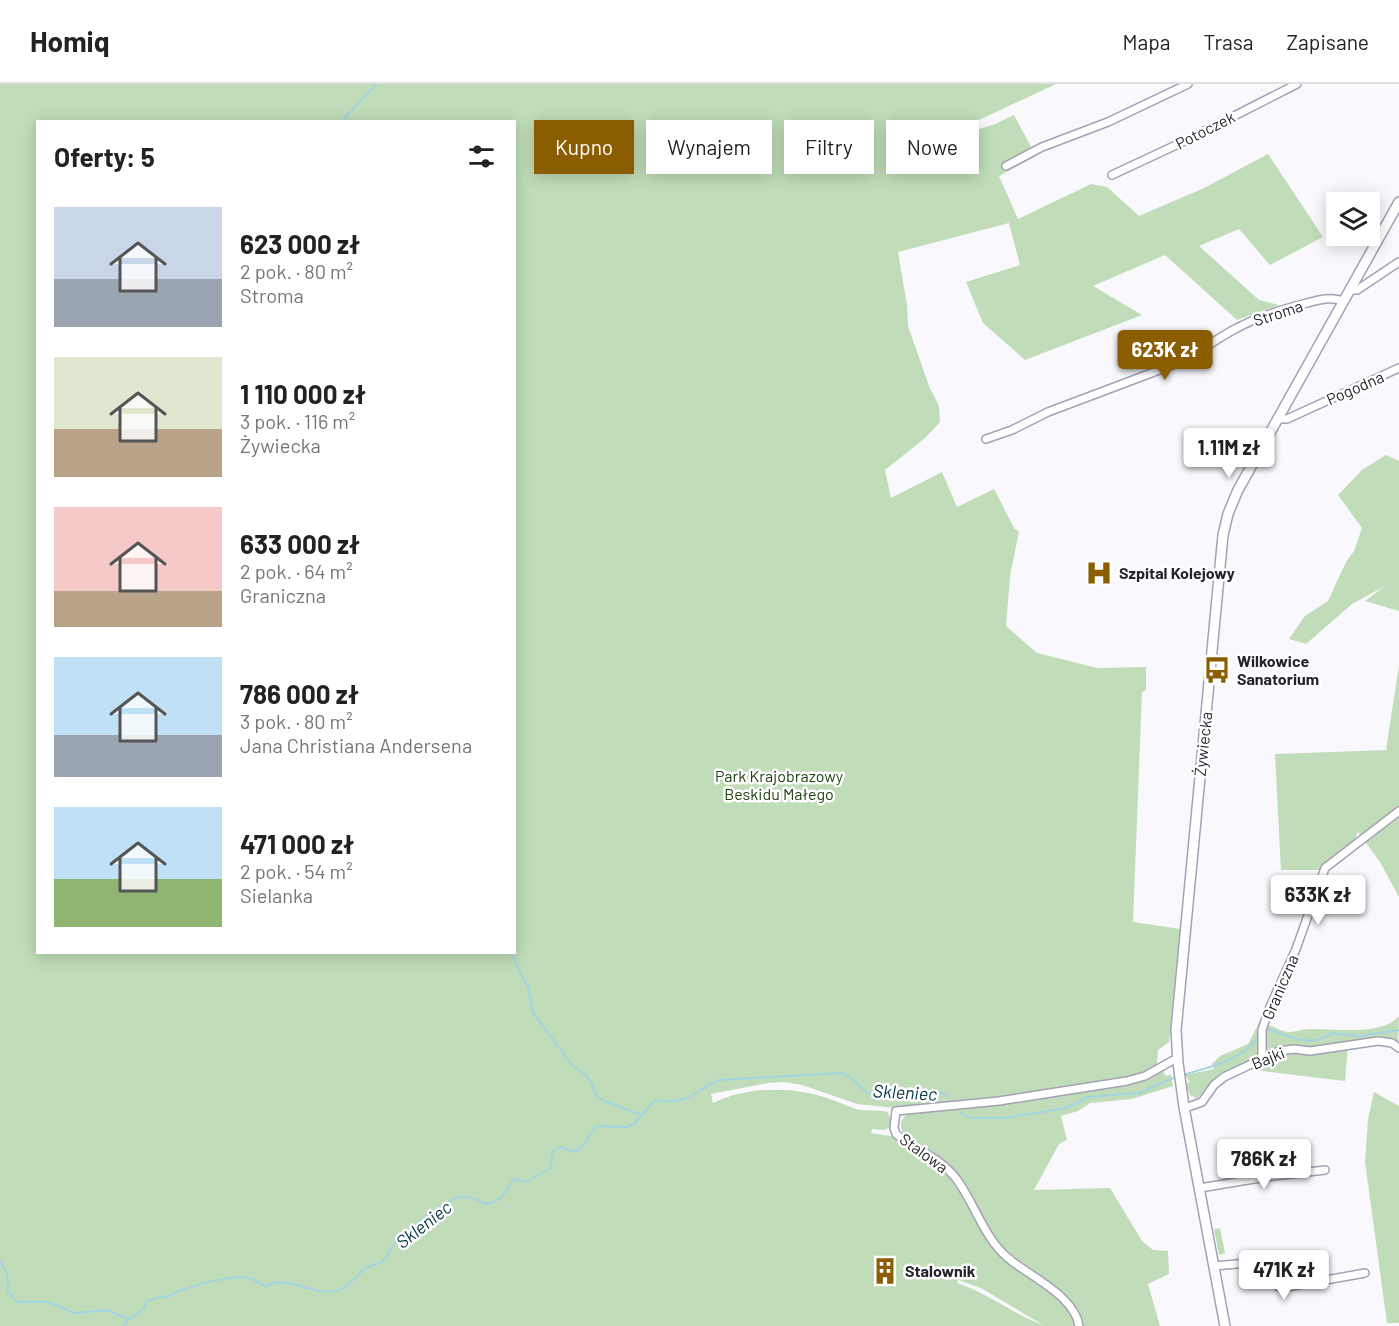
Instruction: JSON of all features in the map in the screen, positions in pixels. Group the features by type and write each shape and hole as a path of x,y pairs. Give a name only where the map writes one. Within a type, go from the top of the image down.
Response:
{"main road":[{"name":"Żywiecka","path":"1226,1326 1181,1088 1176,1030 1223,535 1228,513 1238,490 1399,202"}],"street":[{"path":"1006,166 1042,147 1108,122 1188,84"},
{"name":"Potoczek","path":"1112,175 1297,84"},
{"path":"1349,290 1357,290 1399,262"},
{"name":"Stroma","path":"986,439 1012,430 1067,404 1178,363 1197,354 1236,328 1262,317 1316,301 1336,298 1343,301"},
{"name":"Pogodna","path":"1277,419 1287,419 1399,368"},
{"name":"Graniczna","path":"1262,1060 1262,1030 1265,1019 1296,949 1325,868 1399,811"},
{"name":"Bajki","path":"1185,1108 1202,1102 1214,1085 1224,1077 1275,1052 1287,1049 1310,1051 1378,1041 1392,1043 1399,1048"},
{"name":"Stalowa","path":"1079,1326 1076,1315 1065,1300 1010,1260 991,1240 966,1194 946,1167 896,1134 894,1128 896,1111 999,1101 1127,1081 1178,1062"},
{"path":"1200,1188 1325,1170"},
{"path":"1214,1266 1270,1261 1276,1286 1281,1288 1365,1273"}],"green space":[{"name":"Park Krajobrazowy Beskidu Małego","path":"0,84 1056,84 979,120 886,120 886,174 979,174 979,129 1014,115 1036,156 999,176 1018,219 1091,184 1107,187 1139,216 1204,188 1268,154 1323,237 1270,265 1239,229 1199,246 1259,300 1279,305 1237,320 1165,255 1093,286 1142,315 1025,360 983,323 966,282 1020,265 1009,223 898,252 907,305 908,326 929,386 939,406 940,422 925,438 885,470 891,498 942,472 957,507 994,489 1014,528 1019,532 1010,576 1006,626 1037,653 1097,668 1146,667 1146,690 1142,692 1133,922 1180,929 1169,1042 1158,1050 1157,1064 1127,1078 969,1102 895,1108 857,1104 802,1085 784,1082 711,1094 713,1103 741,1093 786,1090 816,1095 856,1109 888,1112 891,1123 889,1128 872,1129 871,1133 900,1139 936,1162 953,1178 990,1242 1069,1308 1077,1326 0,1326","holes":["958,1280 981,1288 1043,1325 957,1283"]},
{"path":"1386,455 1399,461 1399,611 1365,601 1385,586 1352,604 1306,644 1289,639 1305,616 1328,601 1346,562 1354,551 1362,528 1338,495 1362,470"},
{"path":"1399,665 1399,897 1380,862 1358,832 1355,839 1320,870 1281,870 1275,754 1386,750"},
{"path":"1399,1016 1398,1044 1393,1042 1310,1050 1294,1048 1221,1073 1196,1099 1192,1095 1191,1097 1186,1090 1185,1084 1190,1082 1185,1075 1214,1069 1212,1064 1220,1056 1248,1044 1260,1021 1286,1032 1309,1029 1356,1030 1381,1027 1391,1023"},
{"path":"1348,1047 1345,1081 1245,1069 1275,1054"},
{"path":"1162,1070 1166,1076 1171,1075 1173,1086 1132,1099 1090,1103 1078,1111 1061,1116 1067,1140 1059,1144 1034,1190 1110,1188 1142,1241 1153,1250 1168,1251 1169,1274 1148,1284 1160,1326 1081,1326 1077,1315 993,1239 967,1192 918,1145 905,1136 901,1129 901,1122 906,1114 911,1113 1115,1087 1139,1081"},
{"path":"1374,1092 1399,1106 1399,1323 1387,1323 1365,1162 1368,1119"},
{"path":"1220,1228 1225,1253 1219,1255 1214,1229"}],"waterway":[{"path":"343,120 376,84"},
{"path":"511,954 528,987 533,1013 573,1066 588,1077 597,1096 604,1101 641,1115"},
{"name":"Skleniec","path":"1267,1029 1308,1041 1324,1038 1332,1033 1359,1036 1399,1030"},
{"name":"Skleniec","path":"1183,1075 1236,1056 1254,1043 1260,1034"},
{"name":"Skleniec","path":"0,1262 7,1272 8,1291 17,1302 48,1302 75,1313 107,1310 128,1319 139,1313 148,1301 162,1296 166,1298 204,1283 235,1277 246,1277 265,1286 278,1282 321,1291 336,1291 348,1285 367,1268 382,1262 393,1245 447,1202 463,1197 490,1203 496,1201 514,1179 526,1182 551,1168 552,1152 560,1147 575,1152 584,1144 596,1126 627,1127 634,1124 655,1100 683,1099 718,1080 841,1073 868,1093 902,1095 940,1092 949,1097"},
{"name":"Skleniec","path":"961,1113 970,1118 1003,1118 1067,1108 1088,1097 1139,1093 1178,1076"},
{"path":"123,1326 128,1319"}],"place":[{"name":"Szpital Kolejowy","path":"1099,573"},
{"name":"Wilkowice Sanatorium","path":"1217,670"},
{"name":"Stalownik","path":"885,1271"}]}
